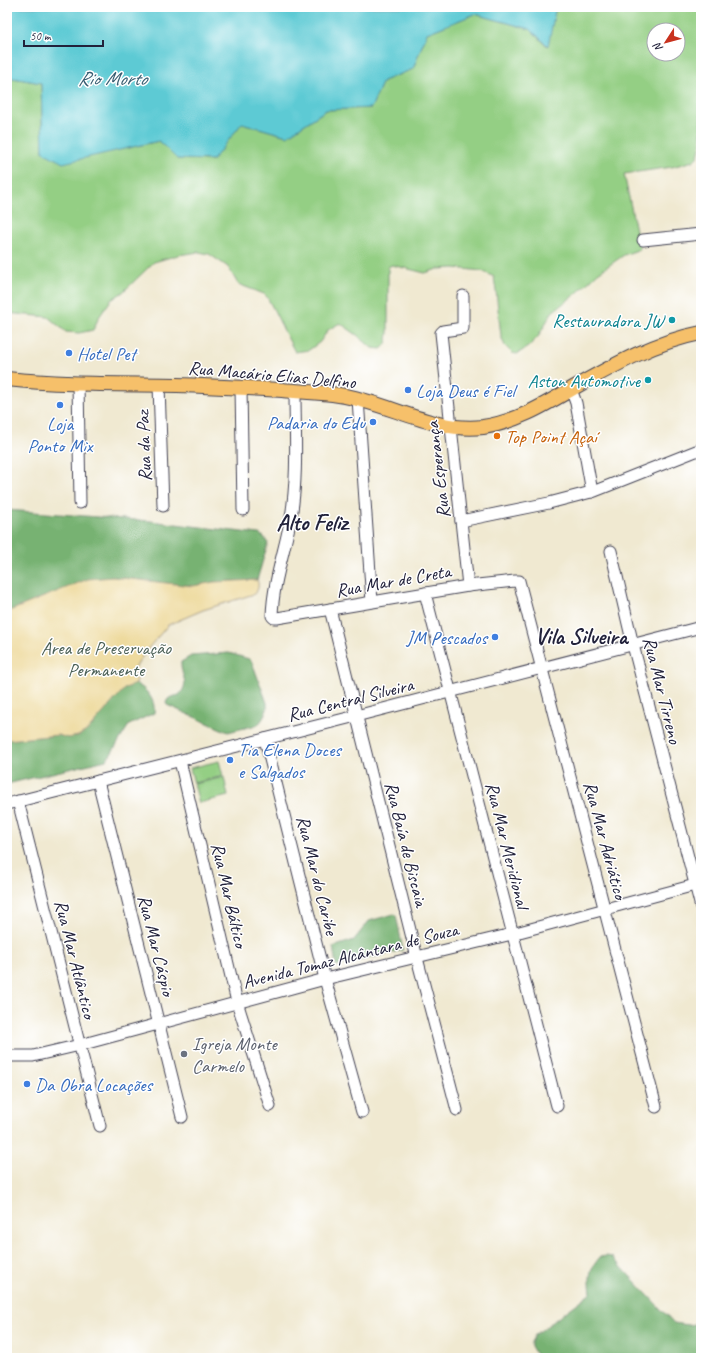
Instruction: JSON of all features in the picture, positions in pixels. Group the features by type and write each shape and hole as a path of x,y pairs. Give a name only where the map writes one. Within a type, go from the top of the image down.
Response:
{"main road":[{"name":"Rua Macário Elias Delfino","path":"7,379 78,383 241,387 340,395 450,426 466,428 483,427 515,419 532,411 616,364 648,348 701,333"}],"street":[{"path":"643,240 701,234"},
{"name":"Rua Esperança","path":"463,296 463,328 443,331 441,333 468,586"},
{"path":"78,383 80,503"},
{"name":"Rua da Paz","path":"159,385 163,506"},
{"path":"241,387 243,510"},
{"path":"571,389 576,403 592,492"},
{"name":"Rua Mar de Creta","path":"295,391 295,478 286,537 275,584 273,617 277,618 468,586 515,581 520,582"},
{"path":"358,399 372,602"},
{"path":"461,521 499,514 592,492 701,449"},
{"name":"Rua Mar Tirreno","path":"611,552 633,645 698,886 701,907"},
{"name":"Rua Mar Adriático","path":"520,582 656,1107"},
{"name":"Rua Mar Meridional","path":"425,593 557,1106"},
{"name":"Rua Baía de Biscaia","path":"330,609 417,958 457,1110"},
{"name":"Rua Central Silveira","path":"7,804 701,628"},
{"name":"Rua Mar do Caribe","path":"265,739 325,979 362,1112"},
{"name":"Rua Mar Báltico","path":"180,761 237,1002 270,1106"},
{"name":"Rua Mar Cáspio","path":"98,781 182,1117"},
{"name":"Rua Mar Atlântico","path":"18,801 100,1126"},
{"name":"Avenida Tomaz Alcântara de Souza","path":"7,1056 33,1056 80,1045 325,979 417,958 698,886"}],"green space":[{"path":"556,7 701,7 701,144 698,156 693,161 672,167 624,174 640,249 624,255 598,273 577,293 552,312 538,337 528,347 517,354 512,353 505,346 501,336 494,277 482,271 454,268 438,269 425,273 392,265 388,267 388,333 386,344 381,349 372,348 340,323 328,330 320,342 309,350 295,352 267,297 264,294 238,284 228,267 209,254 199,252 178,255 154,262 123,292 111,300 99,317 93,330 79,333 66,332 48,317 7,313 7,77 41,83 43,152 63,162 159,141 177,159 213,160 242,123 287,136 326,110 371,108 383,81 413,69 427,33 475,14 530,29 547,46"},
{"path":"7,510 150,521 259,534 264,537 268,543 257,580 214,582 193,586 114,577 89,579 7,612"},
{"path":"229,653 249,659 252,662 267,703 266,712 257,725 228,732 167,705 166,703 168,699 179,695 185,683 181,662 191,656"},
{"path":"136,684 144,689 150,696 154,704 154,713 129,725 106,760 7,784 7,740 58,735 68,738 88,730 125,688"},
{"path":"219,761 223,776 194,783 190,768"},
{"path":"224,777 228,796 199,803 194,784"},
{"path":"394,914 396,915 403,950 336,965 333,947 354,940 369,921"},
{"path":"600,1257 612,1257 674,1323 688,1325 701,1323 701,1358 538,1358 531,1346 531,1342 535,1335 591,1293 590,1278 592,1270"}],"sand":[{"path":"113,577 193,586 214,582 257,580 258,589 254,594 203,610 168,625 145,652 134,670 134,674 137,679 136,684 125,688 88,730 78,736 68,738 58,735 7,740 7,612 88,579"}],"water":[{"name":"Rio Morto","path":"7,7 556,7 548,46 530,29 475,14 427,33 413,69 383,81 371,108 326,110 287,136 242,123 213,160 177,159 159,141 63,163 43,152 41,83 7,77"}],"place":[{"name":"Restauradora JW","path":"672,320"},
{"name":"Hotel Pet","path":"69,353"},
{"name":"Aston Automotive","path":"648,380"},
{"name":"Loja Deus é Fiel","path":"408,390"},
{"name":"Loja Ponto Mix","path":"60,405"},
{"name":"Padaria do Edu","path":"373,422"},
{"name":"Top Point Açaí","path":"497,436"},
{"name":"JM Pescados","path":"495,637"},
{"name":"Tia Elena Doces e Salgados","path":"230,760"},
{"name":"Igreja Monte Carmelo","path":"184,1054"},
{"name":"Da Obra Locações","path":"27,1084"}],"district":[{"name":"Alto Feliz","path":"312,522"},
{"name":"Vila Silveira","path":"581,636"}],"park label":[{"name":"Área de Preservação Permanente","path":"106,658"}]}
